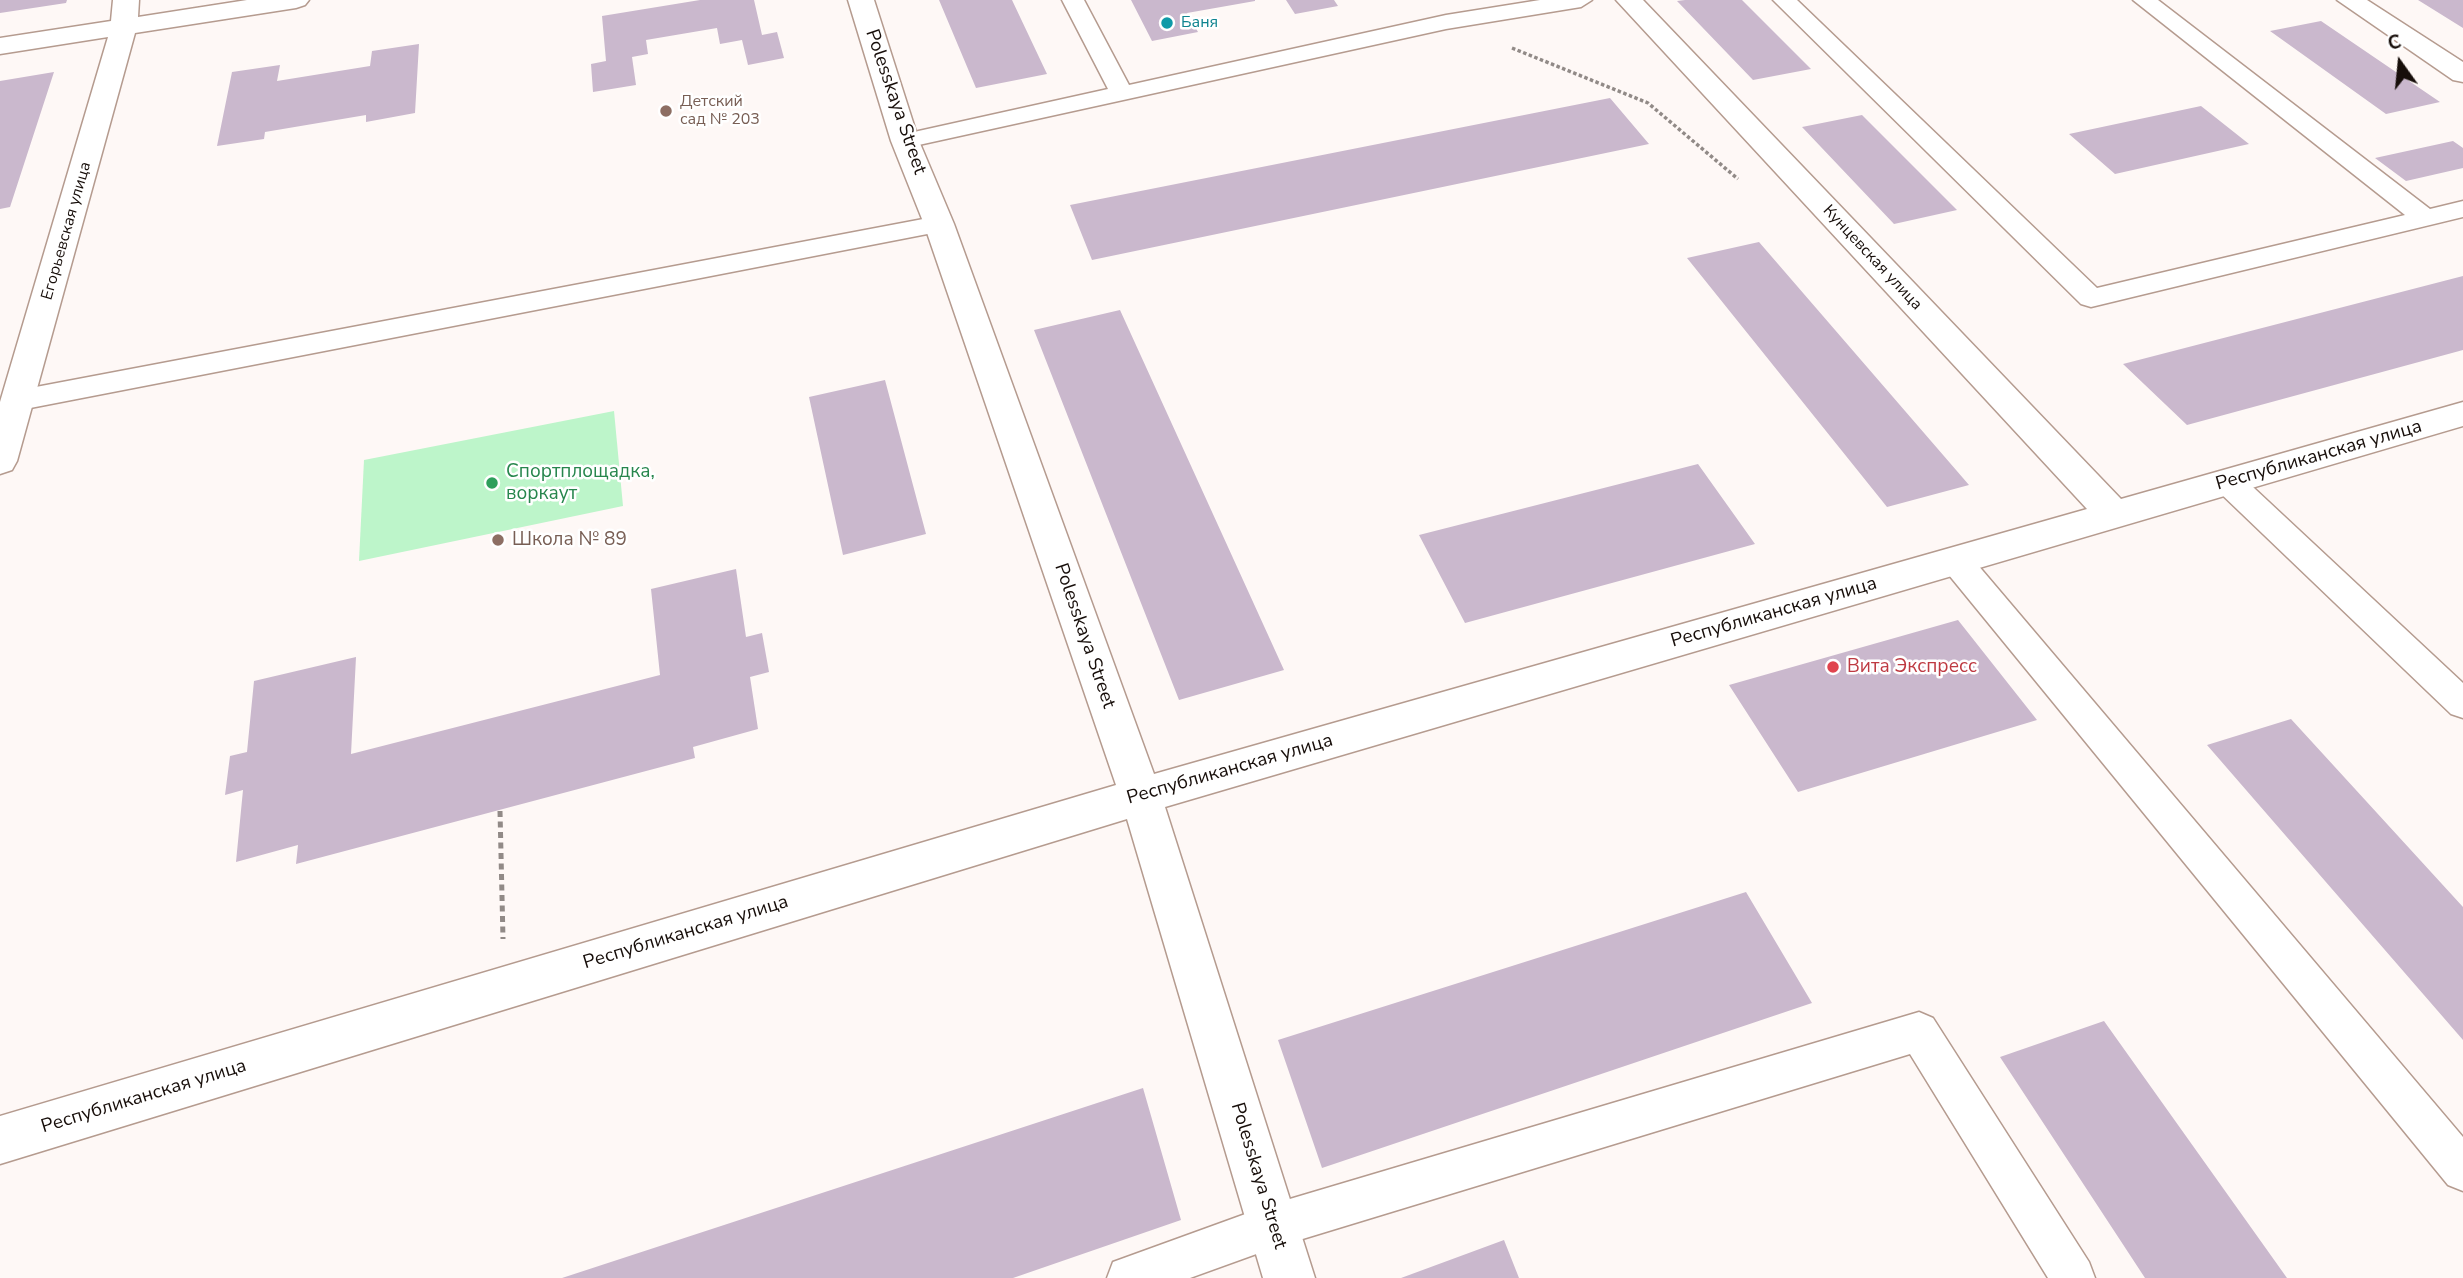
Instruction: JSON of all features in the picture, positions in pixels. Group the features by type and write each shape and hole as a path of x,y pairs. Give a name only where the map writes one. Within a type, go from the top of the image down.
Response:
{"street":[{"path":"0,46 125,13 296,0"},
{"name":"Polesskaya Street","path":"861,0 905,141 939,224 1141,796 1289,1278"},
{"name":"Кунцевская улица","path":"1629,0 2115,516"},
{"path":"2350,0 2463,74"},
{"name":"Егорьевская улица","path":"0,461 20,400 125,13"},
{"name":"Республиканская улица","path":"0,1140 1141,796 2463,414"}],"lane":[{"path":"1073,0 1122,93"},
{"path":"905,141 1446,22 1581,0"},
{"path":"1784,0 2091,298 2463,209"},
{"path":"2144,0 2426,218"},
{"path":"20,400 939,224"},
{"path":"2228,482 2463,704"},
{"path":"1955,560 2463,1170"},
{"path":"1129,1278 1273,1226 1919,1032 2073,1278"}],"path":[{"path":"1446,22 1648,103 1739,180"},
{"path":"500,811 504,988"}],"green space":[{"name":"Спортплощадка, воркаут","path":"614,411 623,506 359,561 364,460"}],"building":[{"path":"0,0 67,0 66,3 0,13"},
{"name":"Детский сад № 203","path":"700,0 754,0 762,35 777,32 784,58 748,65 742,40 720,44 717,28 646,40 648,54 632,57 636,85 593,92 591,64 606,61 602,16"},
{"path":"939,0 1012,0 1047,74 976,88"},
{"name":"Баня","path":"1131,0 1255,1 1187,13 1198,32 1152,41"},
{"path":"1286,0 1334,0 1338,6 1295,14"},
{"path":"1742,0 1811,69 1753,80 1677,1"},
{"path":"2418,0 2463,0 2463,28"},
{"path":"2321,21 2440,102 2386,114 2270,31"},
{"path":"419,44 415,113 366,122 366,115 265,132 264,139 217,146 232,72 280,65 277,81 370,66 372,51"},
{"path":"54,72 10,207 0,209 0,81"},
{"path":"1610,98 1649,144 1092,260 1070,205"},
{"path":"2201,106 2249,144 2115,174 2069,134"},
{"path":"1862,115 1957,210 1894,224 1802,127"},
{"path":"2453,141 2463,148 2463,168 2406,181 2375,158"},
{"path":"1759,242 1969,485 1887,507 1687,258"},
{"path":"2463,276 2463,350 2187,425 2123,364"},
{"path":"1120,310 1284,670 1179,700 1034,330"},
{"path":"885,380 926,534 843,555 809,397"},
{"path":"1698,464 1755,544 1465,623 1419,535"},
{"name":"Школа № 89","path":"736,569 746,637 762,633 769,672 750,677 758,729 693,747 695,758 296,864 298,845 236,862 243,790 225,795 230,756 247,752 254,681 356,657 351,754 660,675 651,589"},
{"path":"1958,620 2037,720 1798,792 1729,685"},
{"path":"2291,719 2463,907 2463,1040 2207,745"},
{"path":"1746,892 1812,1003 1322,1168 1278,1040"},
{"path":"2104,1021 2287,1278 2145,1278 2000,1057"},
{"path":"1143,1088 1181,1220 1013,1278 562,1278"},
{"path":"1504,1240 1519,1278 1401,1278"}],"place":[{"name":"Баня","path":"1167,23"},
{"name":"Детский сад № 203","path":"666,111"},
{"name":"Спортплощадка, воркаут","path":"492,483"},
{"name":"Школа № 89","path":"498,540"},
{"name":"Вита Экспресс","path":"1833,667"}]}
